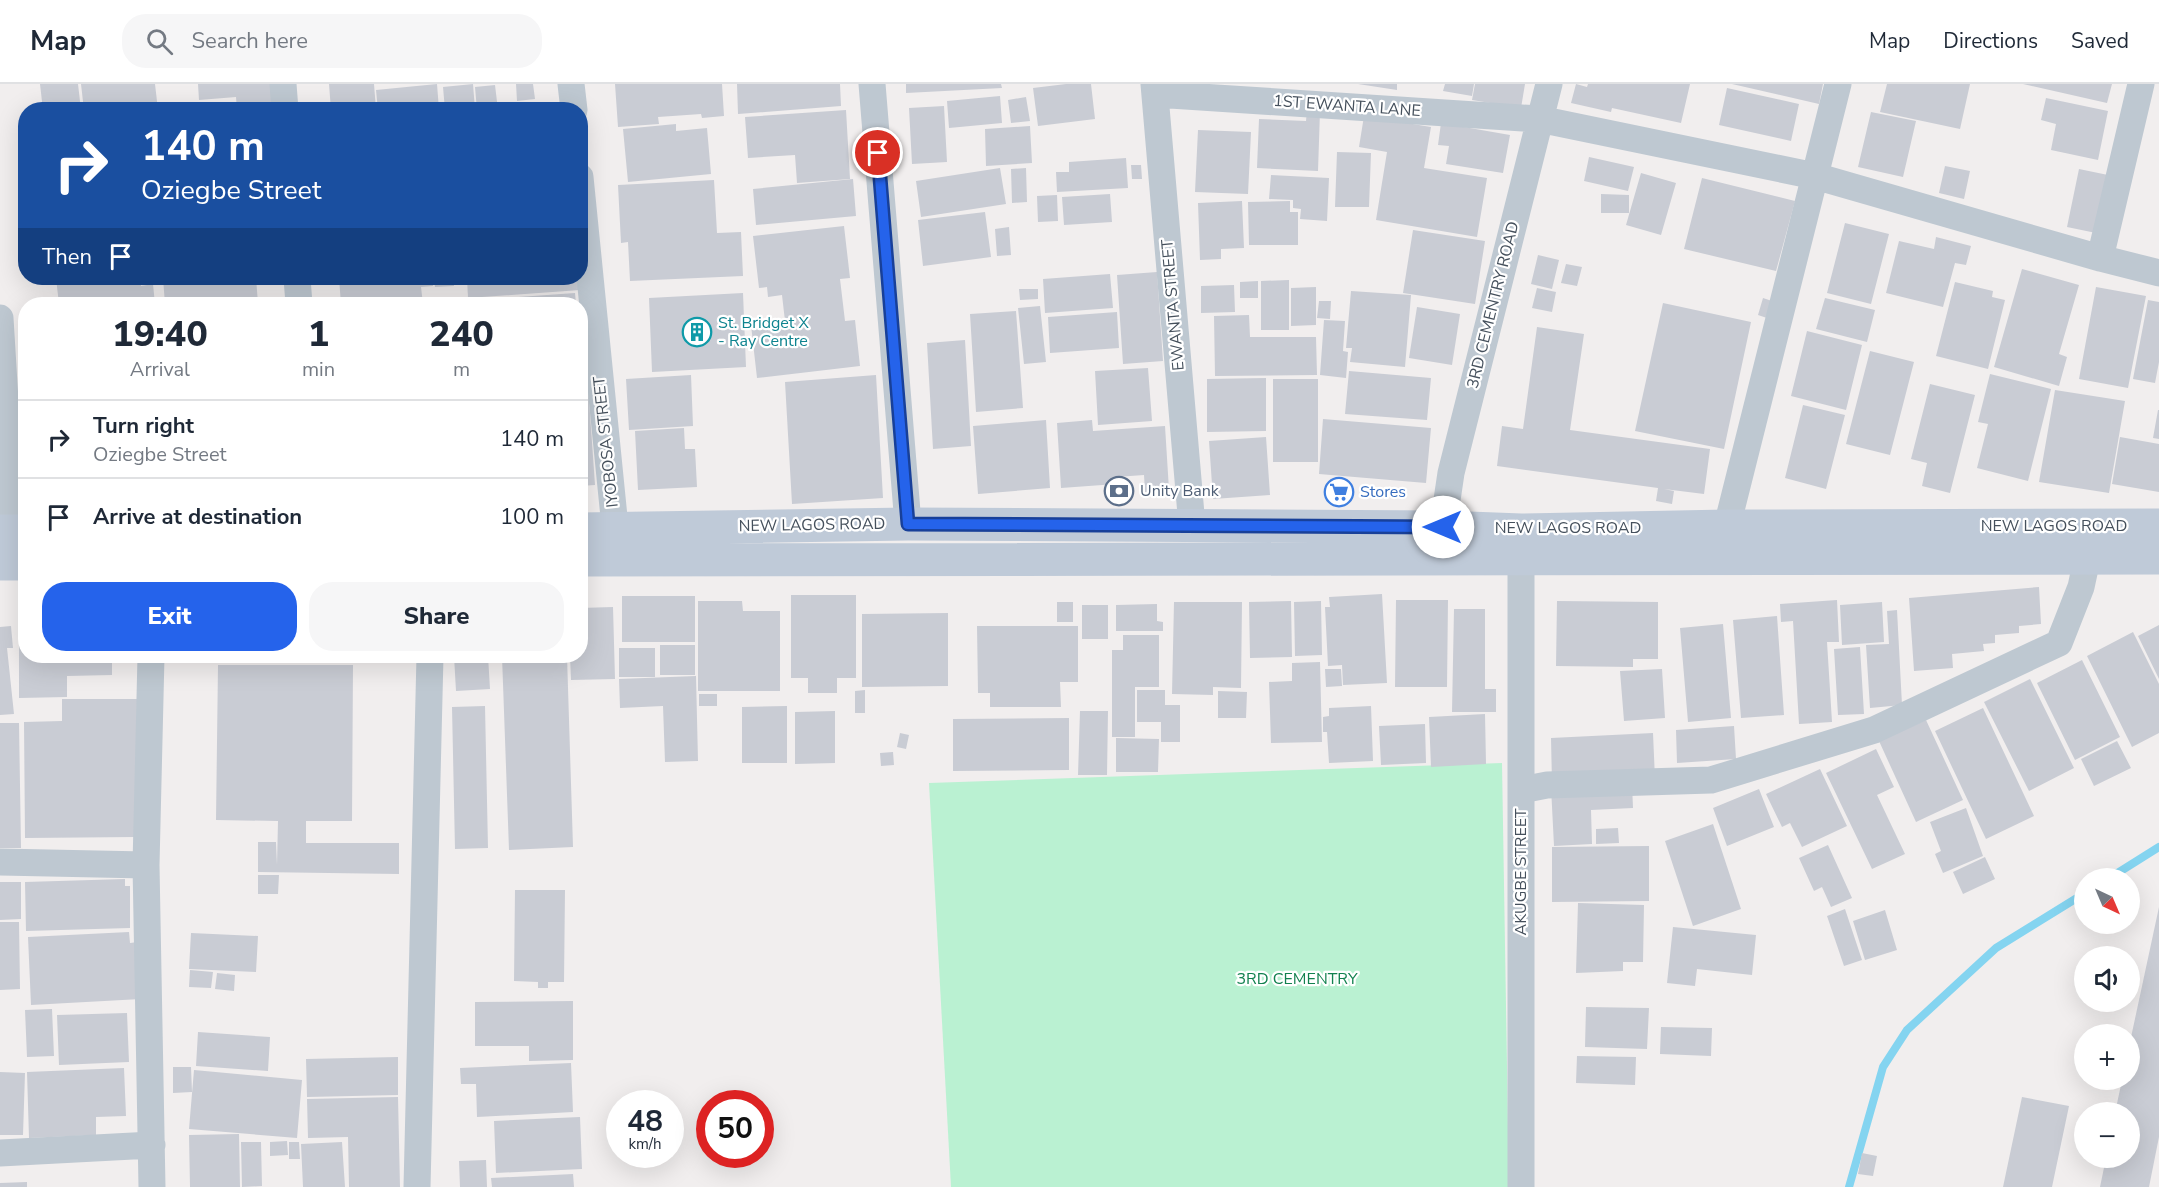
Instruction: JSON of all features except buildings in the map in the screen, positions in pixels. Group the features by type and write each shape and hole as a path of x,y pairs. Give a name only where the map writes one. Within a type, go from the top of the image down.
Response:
{"main road":[{"name":"NEW LAGOS ROAD","path":"588,529 908,524 1443,527 1521,530 1727,526 2159,525"},
{"name":"NEW LAGOS ROAD","path":"588,560 1521,557 2159,558"},
{"path":"0,564 18,564"}],"street":[{"path":"283,84 284,102"},
{"path":"571,84 573,102"},
{"path":"872,84 908,524"},
{"name":"3RD CEMENTRY ROAD","path":"1443,527 1451,473 1549,84"},
{"path":"1727,526 1838,84"},
{"path":"2100,258 2141,84"},
{"name":"1ST EWANTA LANE","path":"1154,89 1539,119 1815,176 2159,273"},
{"name":"EWANTA STREET","path":"1154,89 1192,526"},
{"name":"IYOBOSA STREET","path":"588,257 615,527"},
{"path":"0,318 13,531"},
{"name":"AKUGBE STREET","path":"1521,557 1521,1187"},
{"path":"1521,790 1547,785 1711,780 1874,730 2059,643 2081,587 2087,559"},
{"path":"151,663 146,865 153,1187"},
{"path":"417,1187 430,663"},
{"path":"0,862 146,865"},
{"path":"0,1154 152,1145"}],"green space":[{"name":"3RD CEMENTRY","path":"1502,763 1509,1187 951,1187 929,783"}],"waterway":[{"path":"2126,868 2159,847"},
{"path":"1849,1187 1883,1067 1907,1030 1996,948 2074,900"}],"place":[{"name":"St. Bridget X - Ray Centre","path":"697,332"},
{"name":"Unity Bank","path":"1119,491"},
{"name":"Stores","path":"1339,492"}],"route":[{"path":"878,153 904,450 908,524 1443,527"}]}
